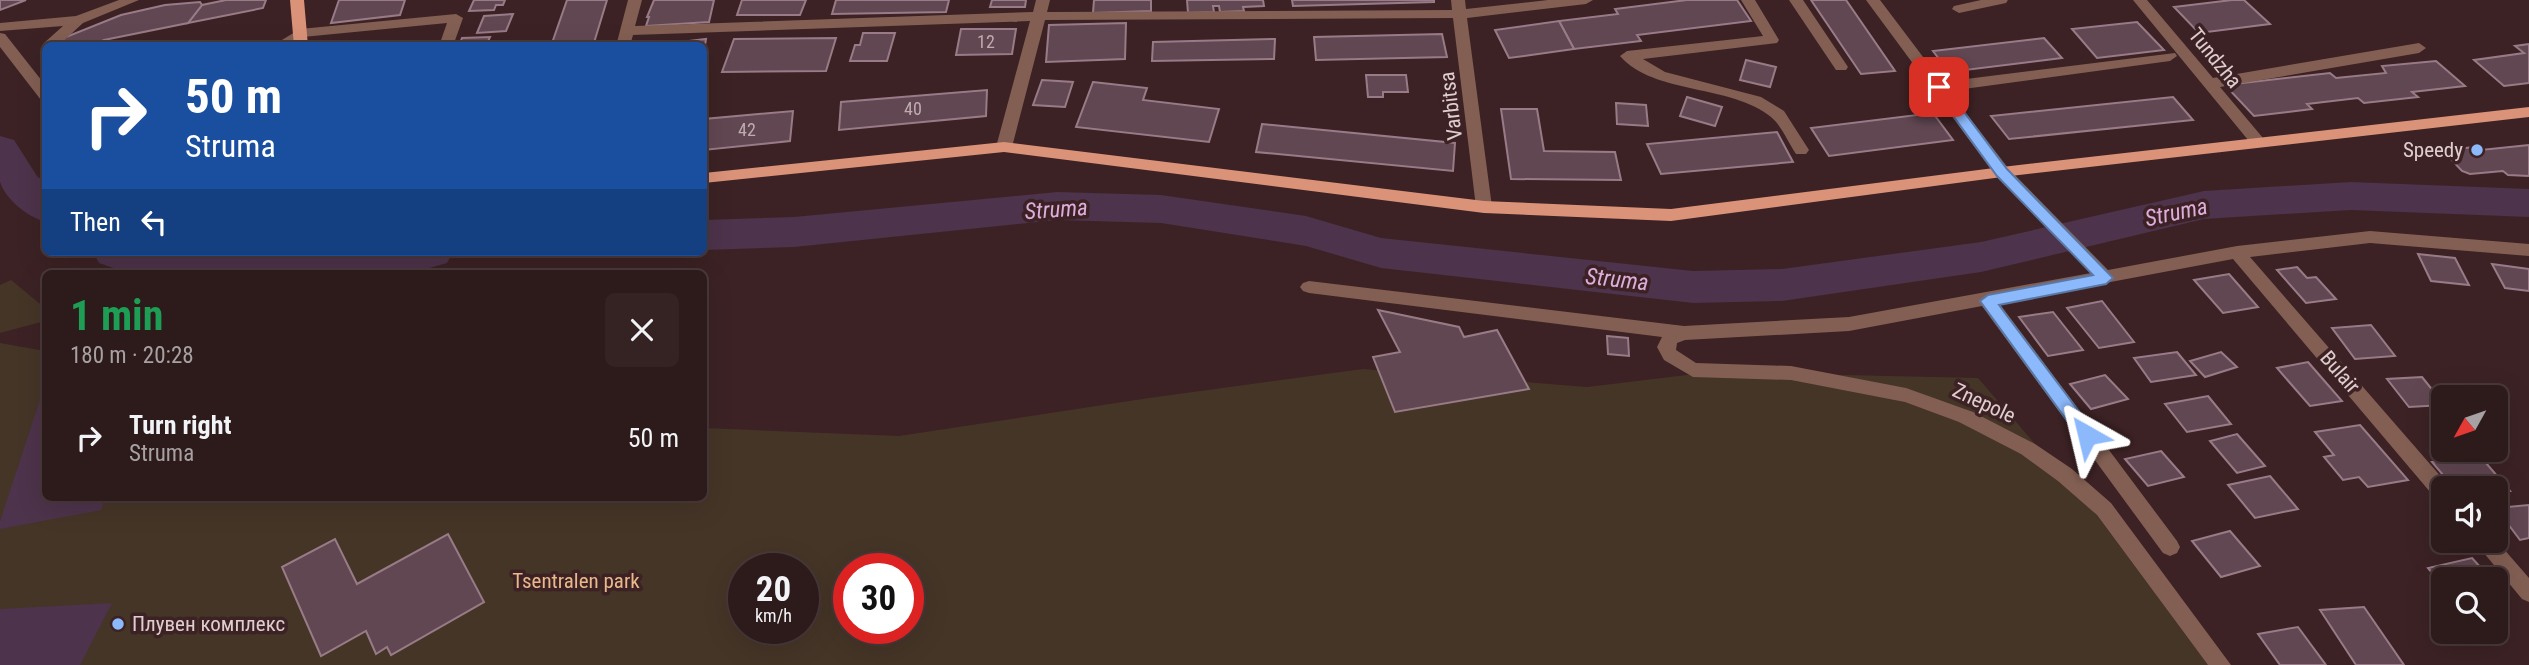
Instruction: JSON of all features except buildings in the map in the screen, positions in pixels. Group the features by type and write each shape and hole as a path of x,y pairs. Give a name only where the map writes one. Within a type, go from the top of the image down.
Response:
{"main road":[{"path":"298,0 300,39"},
{"path":"707,178 1004,147 1484,207 1671,215 2002,172 2529,112"}],"street":[{"path":"0,27 78,20 132,0"},
{"path":"635,0 625,38 1039,16 1460,7 1586,0"},
{"path":"1004,147 1043,0"},
{"path":"1748,0 1772,40 1627,56 1660,75 1756,100 1779,114 1801,150"},
{"path":"1796,0 1841,67"},
{"path":"1873,0 2002,172 2106,278"},
{"path":"1959,9 2001,0"},
{"name":"Tundzha","path":"2140,0 2258,142"},
{"name":"Varbitsa","path":"1460,7 1484,207"},
{"path":"300,39 456,18 447,42"},
{"path":"53,42 78,20"},
{"path":"0,37 42,92"},
{"path":"2209,85 2420,48"},
{"path":"23,68 42,51"},
{"path":"1939,87 2052,74 2169,56"},
{"path":"1309,287 1684,333 1849,324 1988,301 2237,252 2370,237 2529,250"},
{"name":"Bulair","path":"2237,252 2431,479"},
{"path":"1988,301 2170,547"},
{"name":"Znepole","path":"1684,333 1670,338 1666,347 1670,355 1693,370 1791,373 1906,395 1965,416 2028,449 2065,475 2104,509 2220,665"},
{"path":"2494,553 2529,593"}],"green space":[{"path":"11,280 42,306 42,322 0,333 0,285"},
{"name":"Tsentralen park","path":"0,343 42,350 42,501 707,501 707,428 899,436 1363,369 1587,387 1712,372 1978,378 2099,518 2208,665 0,665"}],"shaded area":[{"path":"42,394 42,501 104,501 101,510 0,529 0,521"},
{"path":"112,603 80,665 0,665 0,609"}],"waterway":[{"name":"Struma","path":"0,149 23,186 42,204"},
{"name":"Struma","path":"707,235 794,232 1057,206 1161,209 1306,231 1381,253 1693,287 1782,285 1981,257 2204,205 2351,196 2529,203"},
{"name":"Struma","path":"125,256 138,261 195,270"},
{"name":"Struma","path":"348,270 374,267 418,256"}],"place":[{"name":"Speedy","path":"2477,150"},
{"name":"Плувен комплекс","path":"118,624"}],"route":[{"path":"1939,87 2002,172 2106,278 1988,301 2087,435"}]}
